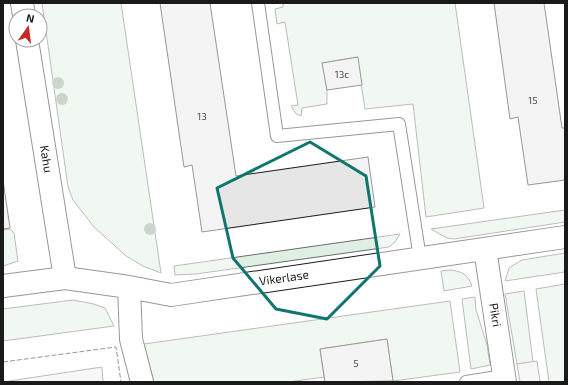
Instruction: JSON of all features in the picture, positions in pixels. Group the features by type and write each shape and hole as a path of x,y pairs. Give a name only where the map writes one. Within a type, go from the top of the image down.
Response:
{"street":[{"name":"Kahu","path":"28,48 64,278"},
{"name":"Vikerlase","path":"3,286 64,278 171,294 565,237"},
{"name":"Pikri","path":"485,249 505,379"},
{"path":"129,287 131,339 142,382"}],"lane":[{"path":"258,3 277,136 399,124 420,258"},
{"path":"466,382 505,379"}],"highlighted area":[{"path":"310,142 366,176 380,266 327,319 276,309 233,258 217,188"}],"green space":[{"path":"42,3 121,3 161,273 143,266 126,256 94,227 73,200 68,187 48,45 48,8 43,8"},
{"path":"283,3 455,3 484,208 426,217 413,104 365,109 357,57 323,63 327,90 327,104 302,108 301,116 296,114 291,106 298,105 285,22 277,24 275,9 283,7"},
{"path":"565,210 565,222 454,239 447,238 431,229"},
{"path":"10,229 14,233 18,261 3,266 3,230"},
{"path":"400,234 395,242 389,247 196,274 175,275 174,266"},
{"path":"565,253 565,272 505,281 509,268 522,260"},
{"path":"441,271 458,271 464,274 469,279 472,286 444,291"},
{"path":"565,284 565,382 549,382 536,289"},
{"path":"524,291 533,362 517,364 505,294"},
{"path":"475,297 476,310 487,345 490,365 471,369 462,299"},
{"path":"73,300 94,304 105,308 114,326 3,341 3,309"},
{"path":"450,301 460,372 393,381 387,339 320,349 324,377 288,382 154,382 144,344"}],"shaded area":[{"path":"537,361 540,382 520,382 517,364"},
{"path":"102,367 103,382 3,382"}],"building":[{"path":"160,3 210,3 236,176 368,157 375,207 202,232 192,165 184,167"},
{"path":"494,3 544,3 562,128 565,128 565,180 528,185 518,117 510,119"},
{"path":"358,57 362,85 327,90 322,63"},
{"path":"3,180 10,228 3,229"},
{"path":"387,339 393,381 325,382 320,349"}],"fence":[{"path":"3,362 116,347 121,382"}]}
